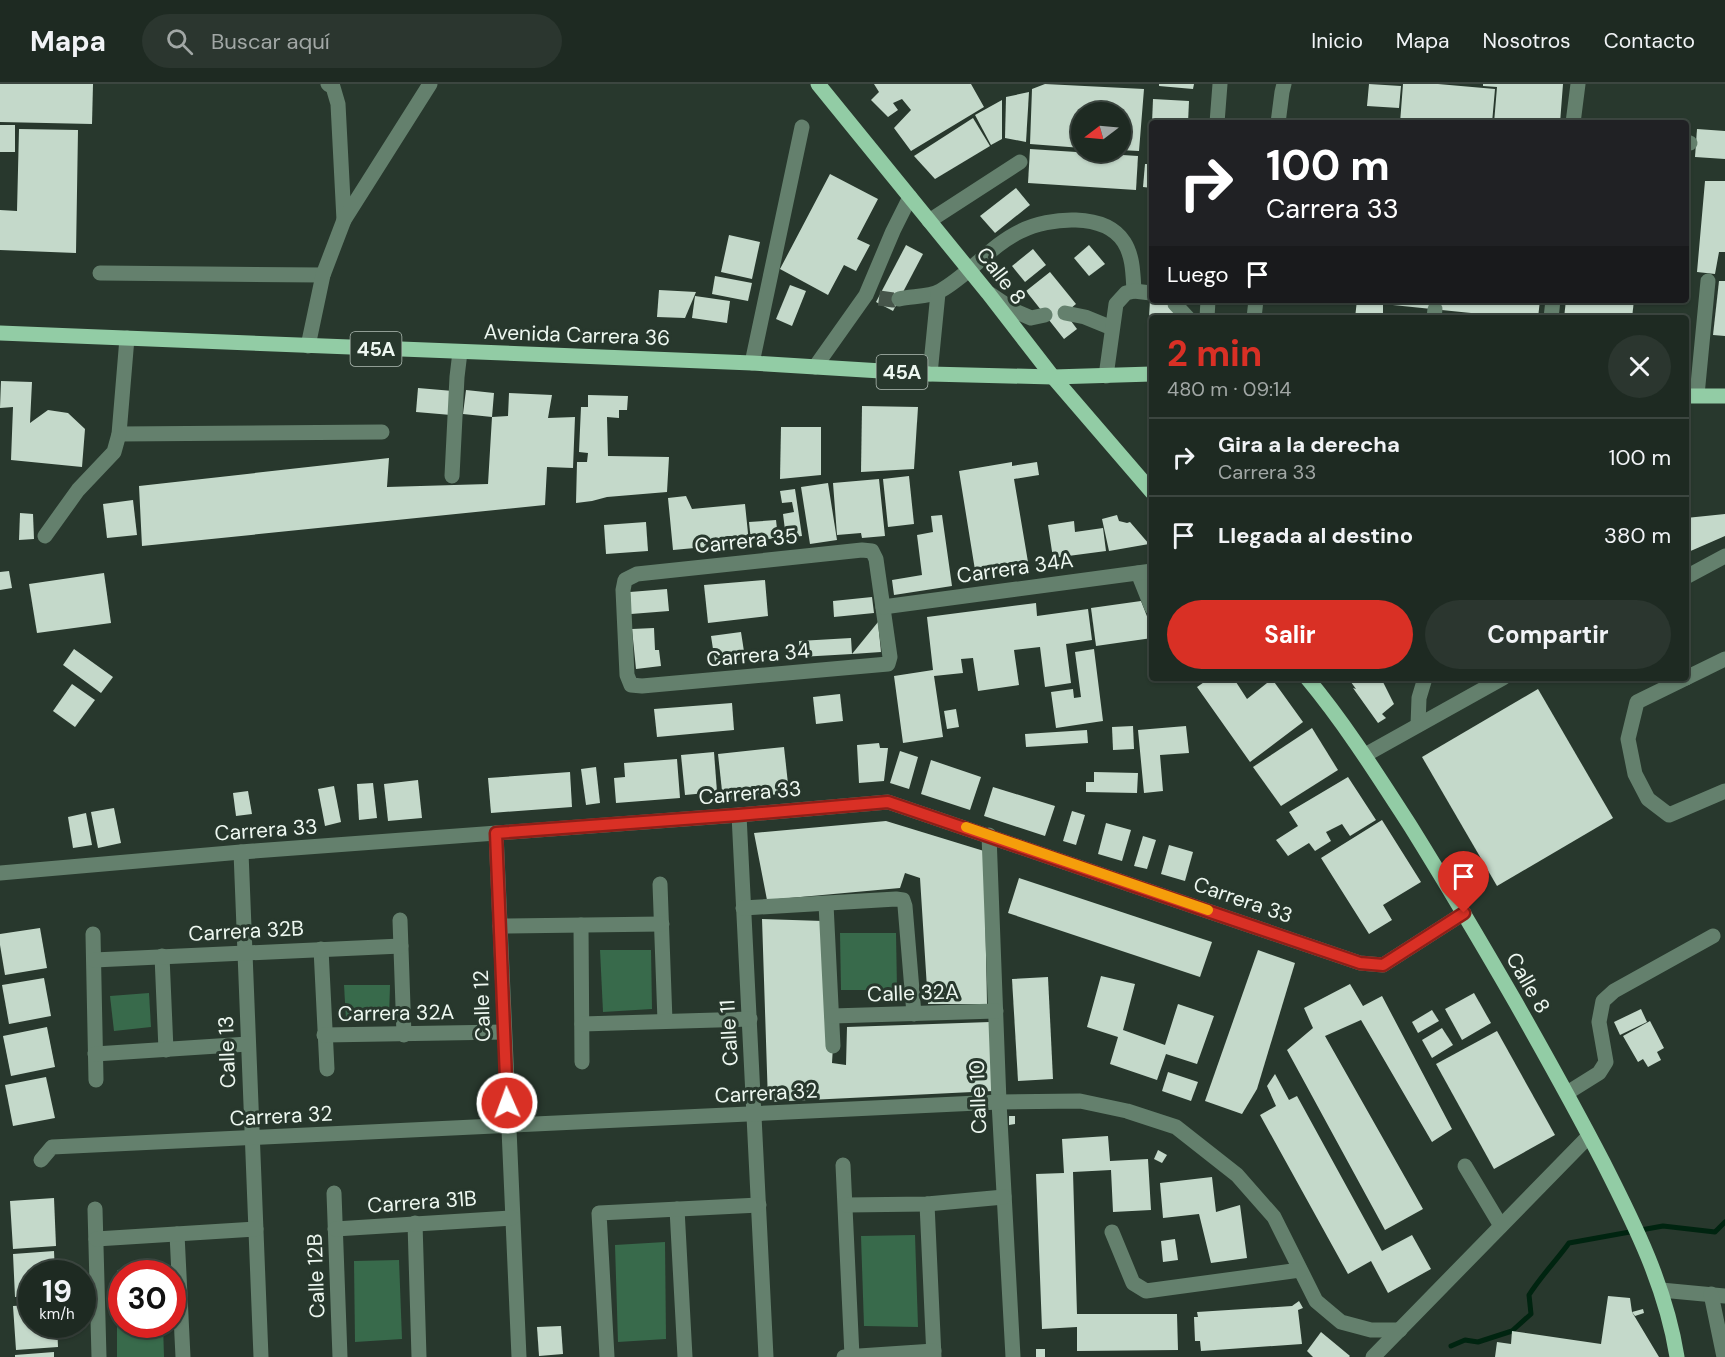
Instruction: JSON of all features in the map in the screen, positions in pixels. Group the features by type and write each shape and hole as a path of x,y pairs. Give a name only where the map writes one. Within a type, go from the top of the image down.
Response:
{"main road":[{"name":"Calle 8","path":"819,84 988,292 1053,377 1149,489"},
{"name":"Avenida Carrera 36","path":"0,333 752,363 930,374 1053,377 1149,374"},
{"path":"1692,395 1725,396"},
{"name":"Calle 8","path":"1309,681 1365,755 1464,913 1567,1093 1630,1214 1661,1290 1677,1357"}],"street":[{"path":"328,84 333,87 338,104 344,220"},
{"path":"308,346 323,275 344,220 430,84"},
{"path":"1218,120 1220,84"},
{"path":"1278,120 1284,84"},
{"path":"1573,120 1578,84"},
{"path":"752,363 802,127"},
{"path":"929,221 1020,162"},
{"path":"815,367 872,296 893,231 910,197"},
{"path":"899,299 938,292 1021,231 1045,222 1077,220 1099,224 1116,232 1125,244 1132,263 1134,291"},
{"path":"100,273 323,275"},
{"path":"1692,395 1708,281"},
{"path":"1107,376 1116,304 1126,293 1134,291 1149,293"},
{"path":"930,374 938,292"},
{"path":"988,292 1017,312 1031,318 1045,315"},
{"path":"1175,304 1185,315"},
{"path":"1065,313 1085,317 1113,328"},
{"path":"45,536 78,490 114,452 119,434 128,338"},
{"path":"452,476 460,352"},
{"path":"119,434 382,432"},
{"name":"Carrera 35","path":"631,685 627,675 622,590 625,580 637,574 862,550 872,551 876,560 883,608"},
{"path":"1689,575 1725,556"},
{"path":"1145,572 1149,593"},
{"name":"Carrera 34A","path":"883,608 1145,572"},
{"name":"Carrera 34","path":"631,685 642,686 888,664 890,657 883,608"},
{"path":"1689,677 1725,659"},
{"path":"1418,725 1419,698 1424,681"},
{"path":"1365,755 1498,681"},
{"path":"1680,681 1637,702 1628,739 1635,774 1648,799 1669,815 1725,791"},
{"name":"Carrera 33","path":"0,873 240,852 888,802 1360,963 1383,965 1464,913"},
{"name":"Calle 11","path":"738,815 766,1357"},
{"name":"Calle 12","path":"496,833 519,1357"},
{"name":"Calle 10","path":"989,835 999,1102 1013,1357"},
{"name":"Calle 13","path":"240,852 261,1357"},
{"path":"660,884 665,1022"},
{"path":"743,908 903,900 914,1014"},
{"path":"826,904 833,1046"},
{"path":"400,920 404,1035"},
{"path":"500,926 662,924"},
{"path":"581,925 582,1062"},
{"path":"93,934 96,1080"},
{"path":"1567,1093 1599,1073 1606,1062 1599,1022 1603,1001 1614,991 1713,936"},
{"name":"Carrera 32B","path":"93,960 401,946"},
{"path":"321,949 327,1069"},
{"path":"162,956 166,1050"},
{"name":"Calle 32A","path":"832,1016 996,1011"},
{"path":"582,1024 750,1019"},
{"name":"Carrera 32A","path":"324,1035 504,1032"},
{"path":"95,1054 248,1044"},
{"name":"Carrera 32","path":"41,1160 52,1148 999,1102 1080,1101 1127,1111 1176,1127 1237,1175 1274,1217 1317,1301 1341,1322 1371,1330 1400,1330"},
{"path":"1373,1357 1590,1136"},
{"path":"843,1165 852,1356"},
{"path":"1465,1166 1501,1226"},
{"name":"Calle 12B","path":"334,1193 340,1357"},
{"path":"846,1205 927,1204 1004,1197"},
{"path":"844,1357 934,1354 927,1204"},
{"path":"607,1357 599,1213 759,1205"},
{"path":"95,1209 99,1357"},
{"path":"677,1209 685,1357"},
{"name":"Carrera 31B","path":"335,1228 512,1218"},
{"path":"415,1223 419,1357"},
{"path":"96,1239 256,1229"},
{"path":"1112,1232 1133,1283 1146,1291 1300,1270"},
{"path":"177,1234 183,1357"},
{"path":"1661,1290 1718,1295 1724,1357"}],"green space":[{"path":"840,933 896,933 897,990 841,990"},
{"path":"600,950 651,950 652,1009 603,1012"},
{"path":"344,985 390,985 389,1017 346,1019"},
{"path":"149,993 151,1027 114,1031 110,996"},
{"path":"915,1235 918,1327 864,1326 861,1236"},
{"path":"665,1242 666,1339 618,1342 615,1245"},
{"path":"399,1260 402,1339 355,1342 354,1261"},
{"path":"117,1338 163,1338 164,1357 117,1357"}],"building":[{"path":"0,84 93,84 92,124 0,122"},
{"path":"874,84 971,84 984,107 911,151 894,128 911,110 902,99 893,103 898,110 888,117 871,100 879,92"},
{"path":"1045,84 1144,89 1139,151 1131,151 1131,102 1071,102 1071,147 1030,144 1032,89"},
{"path":"1159,84 1194,84 1193,89 1159,86"},
{"path":"1369,84 1401,86 1399,108 1367,106"},
{"path":"1403,84 1438,84 1495,89 1492,120 1400,120"},
{"path":"1483,84 1563,84 1560,120 1494,120 1497,87 1483,86"},
{"path":"1029,92 1026,142 1005,138 1006,97"},
{"path":"1153,99 1189,101 1188,120 1152,120"},
{"path":"1002,100 1002,139 991,145 975,115"},
{"path":"973,118 990,146 935,179 914,156"},
{"path":"0,125 15,125 15,152 0,152"},
{"path":"19,129 78,130 76,253 0,250 0,210 17,211"},
{"path":"1697,129 1725,131 1725,159 1695,157"},
{"path":"1030,149 1071,152 1071,162 1131,162 1131,156 1138,156 1136,190 1028,183"},
{"path":"1145,164 1149,164 1149,188 1143,187"},
{"path":"830,174 878,199 857,239 870,245 856,271 844,265 828,295 780,269"},
{"path":"1705,181 1725,181 1725,252 1719,252 1715,274 1697,272"},
{"path":"1016,188 1030,205 995,233 980,216"},
{"path":"729,235 760,242 752,279 721,272"},
{"path":"906,245 923,254 893,311 876,302"},
{"path":"1089,245 1105,264 1089,276 1074,258"},
{"path":"1033,249 1046,265 1025,282 1012,266"},
{"path":"1050,272 1076,304 1065,313 1077,329 1064,339 1026,291"},
{"path":"715,276 752,283 748,301 712,294"},
{"path":"1719,281 1725,281 1725,336 1713,335"},
{"path":"790,285 806,291 792,326 776,319"},
{"path":"659,290 696,292 685,318 657,317"},
{"path":"695,296 730,301 727,323 692,318"},
{"path":"1150,303 1175,303 1174,315 1149,315"},
{"path":"1357,303 1540,303 1538,315 1471,315 1471,313 1383,304 1383,315 1355,315"},
{"path":"1566,303 1634,303 1632,315 1564,315"},
{"path":"1,381 32,382 30,423 48,410 68,413 85,429 82,467 11,460 13,407 0,408"},
{"path":"418,388 453,391 451,415 416,412"},
{"path":"466,390 494,393 492,417 463,414"},
{"path":"509,393 552,395 548,418 575,417 573,468 547,467 545,505 142,546 139,486 389,458 387,487 488,484 492,417 508,416"},
{"path":"588,395 628,396 627,410 619,410 619,418 607,417 608,456 669,457 667,492 607,497 576,503 577,462 587,462 588,453 579,452 581,407 588,407"},
{"path":"862,406 918,407 914,469 861,472"},
{"path":"781,427 821,427 821,475 780,479"},
{"path":"1012,462 1012,466 1037,462 1039,475 1014,479 1028,562 975,570 959,471"},
{"path":"909,476 914,524 888,527 883,479"},
{"path":"879,479 885,536 862,538 861,533 837,535 833,483"},
{"path":"828,483 837,540 810,544 801,487"},
{"path":"795,489 802,536 786,538 783,514 794,512 792,502 782,503 780,491"},
{"path":"686,496 692,509 745,504 749,543 673,550 668,498"},
{"path":"133,500 137,535 107,538 103,504"},
{"path":"20,513 33,514 34,539 19,540"},
{"path":"1725,514 1725,536 1689,552 1689,518"},
{"path":"942,515 952,586 894,595 892,580 922,575 917,535 933,532 931,516"},
{"path":"1117,515 1119,521 1130,522 1149,544 1109,551 1102,519"},
{"path":"776,520 778,538 751,541 749,522"},
{"path":"1074,521 1075,532 1103,528 1106,551 1053,558 1048,525"},
{"path":"646,522 648,551 606,554 604,525"},
{"path":"9,571 12,588 0,590 0,572"},
{"path":"104,573 111,623 37,633 29,584"},
{"path":"765,580 768,616 708,623 704,585"},
{"path":"667,589 669,611 631,614 630,592"},
{"path":"872,597 874,613 834,617 833,601"},
{"path":"1141,601 1149,621 1149,638 1096,646 1091,608"},
{"path":"1036,603 1037,616 1088,609 1092,640 1066,644 1071,683 1045,687 1040,647 1014,650 1019,685 978,691 973,658 961,659 963,673 934,676 943,737 903,743 894,676 933,670 927,617"},
{"path":"878,622 881,652 852,654"},
{"path":"654,628 655,650 659,650 661,666 636,669 632,629"},
{"path":"741,632 745,658 715,662 711,636"},
{"path":"851,638 852,654 800,657 799,641"},
{"path":"74,649 113,677 101,693 63,665"},
{"path":"1094,649 1103,721 1056,728 1051,692 1073,689 1074,698 1081,697 1075,652"},
{"path":"1206,681 1237,681 1247,699 1270,681 1273,681 1303,722 1250,762 1197,687"},
{"path":"1350,681 1382,681 1394,704 1382,714 1386,718 1378,723 1353,688 1356,689"},
{"path":"72,684 95,700 75,727 53,711"},
{"path":"1538,689 1613,818 1497,886 1422,757"},
{"path":"840,694 843,721 816,724 813,697"},
{"path":"732,703 734,730 657,737 654,709"},
{"path":"956,709 959,727 947,729 944,711"},
{"path":"1133,726 1134,749 1113,750 1112,727"},
{"path":"1186,726 1189,753 1160,755 1163,791 1144,793 1138,730"},
{"path":"1312,728 1338,770 1281,806 1253,767"},
{"path":"1087,730 1088,743 1026,747 1025,734"},
{"path":"879,743 880,748 888,748 884,781 859,783 857,745"},
{"path":"784,747 789,793 723,800 718,754"},
{"path":"900,751 918,757 909,789 890,783"},
{"path":"714,752 717,792 685,795 681,755"},
{"path":"677,759 680,798 616,803 614,778 625,777 624,763"},
{"path":"931,760 981,777 970,810 921,794"},
{"path":"596,767 600,803 586,805 581,769"},
{"path":"570,772 572,807 491,813 488,778"},
{"path":"1094,772 1138,773 1137,793 1086,792 1086,782 1094,782"},
{"path":"1348,777 1376,820 1350,836 1342,824 1326,832 1331,841 1315,851 1309,843 1288,856 1276,840 1298,826 1289,812"},
{"path":"418,780 422,818 388,821 384,784"},
{"path":"373,783 377,818 359,820 357,784"},
{"path":"334,786 341,822 325,826 318,789"},
{"path":"993,787 1055,806 1045,836 984,816"},
{"path":"248,791 252,814 236,816 233,793"},
{"path":"114,808 121,843 98,848 91,812"},
{"path":"1072,811 1085,815 1076,845 1063,841"},
{"path":"86,813 92,845 73,848 68,817"},
{"path":"1382,820 1421,882 1383,905 1392,920 1369,934 1321,858"},
{"path":"886,821 984,851 987,1004 928,1004 920,878 905,873 900,888 767,900 754,833"},
{"path":"1106,823 1131,830 1122,861 1098,854"},
{"path":"1143,836 1156,840 1147,869 1134,866"},
{"path":"1169,845 1193,852 1185,881 1161,874"},
{"path":"1019,878 1212,942 1200,977 1008,913"},
{"path":"762,919 823,921 833,1046 832,1063 846,1065 847,1027 990,1022 993,1091 768,1102"},
{"path":"40,928 47,968 5,975 0,934"},
{"path":"1258,950 1295,963 1257,1089 1242,1114 1205,1101"},
{"path":"1101,976 1135,984 1123,1030 1165,1045 1178,1004 1214,1016 1197,1064 1166,1054 1157,1080 1110,1064 1118,1037 1087,1027"},
{"path":"1048,977 1053,1079 1018,1081 1012,979"},
{"path":"44,978 51,1016 9,1024 2,985"},
{"path":"1350,984 1363,1006 1382,996 1452,1129 1432,1142 1361,1020 1325,1036 1423,1209 1385,1230 1287,1050 1313,1028 1304,1008"},
{"path":"1474,993 1491,1023 1462,1040 1445,1009"},
{"path":"1641,1009 1647,1022 1620,1035 1614,1022"},
{"path":"1432,1010 1439,1021 1418,1033 1412,1022"},
{"path":"1650,1021 1664,1048 1657,1052 1661,1060 1648,1067 1643,1059 1638,1062 1623,1036"},
{"path":"47,1027 55,1067 11,1076 3,1036"},
{"path":"1442,1028 1453,1045 1432,1058 1422,1040"},
{"path":"1497,1031 1555,1135 1494,1169 1436,1064"},
{"path":"1168,1072 1198,1082 1191,1101 1162,1091"},
{"path":"1275,1074 1289,1100 1297,1096 1382,1251 1412,1235 1431,1269 1388,1293 1371,1261 1348,1274 1260,1115 1276,1106 1267,1086"},
{"path":"46,1077 55,1118 13,1126 5,1085"},
{"path":"1009,1116 1015,1116 1015,1124 1009,1125"},
{"path":"1108,1136 1110,1161 1148,1159 1151,1210 1113,1212 1111,1170 1073,1172 1077,1314 1177,1314 1178,1350 1077,1351 1077,1327 1042,1329 1036,1174 1064,1173 1062,1139"},
{"path":"1158,1150 1167,1155 1162,1163 1154,1159"},
{"path":"1212,1177 1216,1212 1240,1205 1247,1258 1211,1263 1199,1214 1163,1218 1160,1183"},
{"path":"54,1198 56,1246 13,1249 10,1201"},
{"path":"1175,1239 1178,1260 1163,1262 1161,1241"},
{"path":"54,1251 54,1260 18,1260 18,1297 15,1297 13,1254"},
{"path":"1608,1296 1630,1298 1632,1312 1659,1357 1495,1357 1497,1342 1511,1344 1512,1331 1601,1344"},
{"path":"1299,1301 1303,1308 1298,1310 1302,1344 1201,1351 1200,1341 1195,1341 1194,1317 1198,1317 1197,1312 1292,1306"},
{"path":"13,1306 18,1306 18,1338 58,1338 58,1347 16,1350"},
{"path":"1643,1309 1644,1313 1635,1316 1632,1312"},
{"path":"561,1326 563,1354 539,1356 537,1327"},
{"path":"1321,1332 1350,1356 1313,1357 1307,1351"},
{"path":"1036,1349 1045,1349 1045,1357 1036,1357"},
{"path":"54,1352 54,1357 15,1357 15,1355"}],"waterway":[{"path":"1451,1346 1465,1340 1478,1342 1512,1331 1531,1314 1529,1295 1569,1243 1663,1226 1715,1232 1725,1222"}],"tunnel":[{"path":"879,298 899,299"}],"slow traffic":[{"path":"966,827 1208,910"}],"route":[{"path":"507,1103 496,833 888,802 1360,963 1383,965 1464,913"}]}
